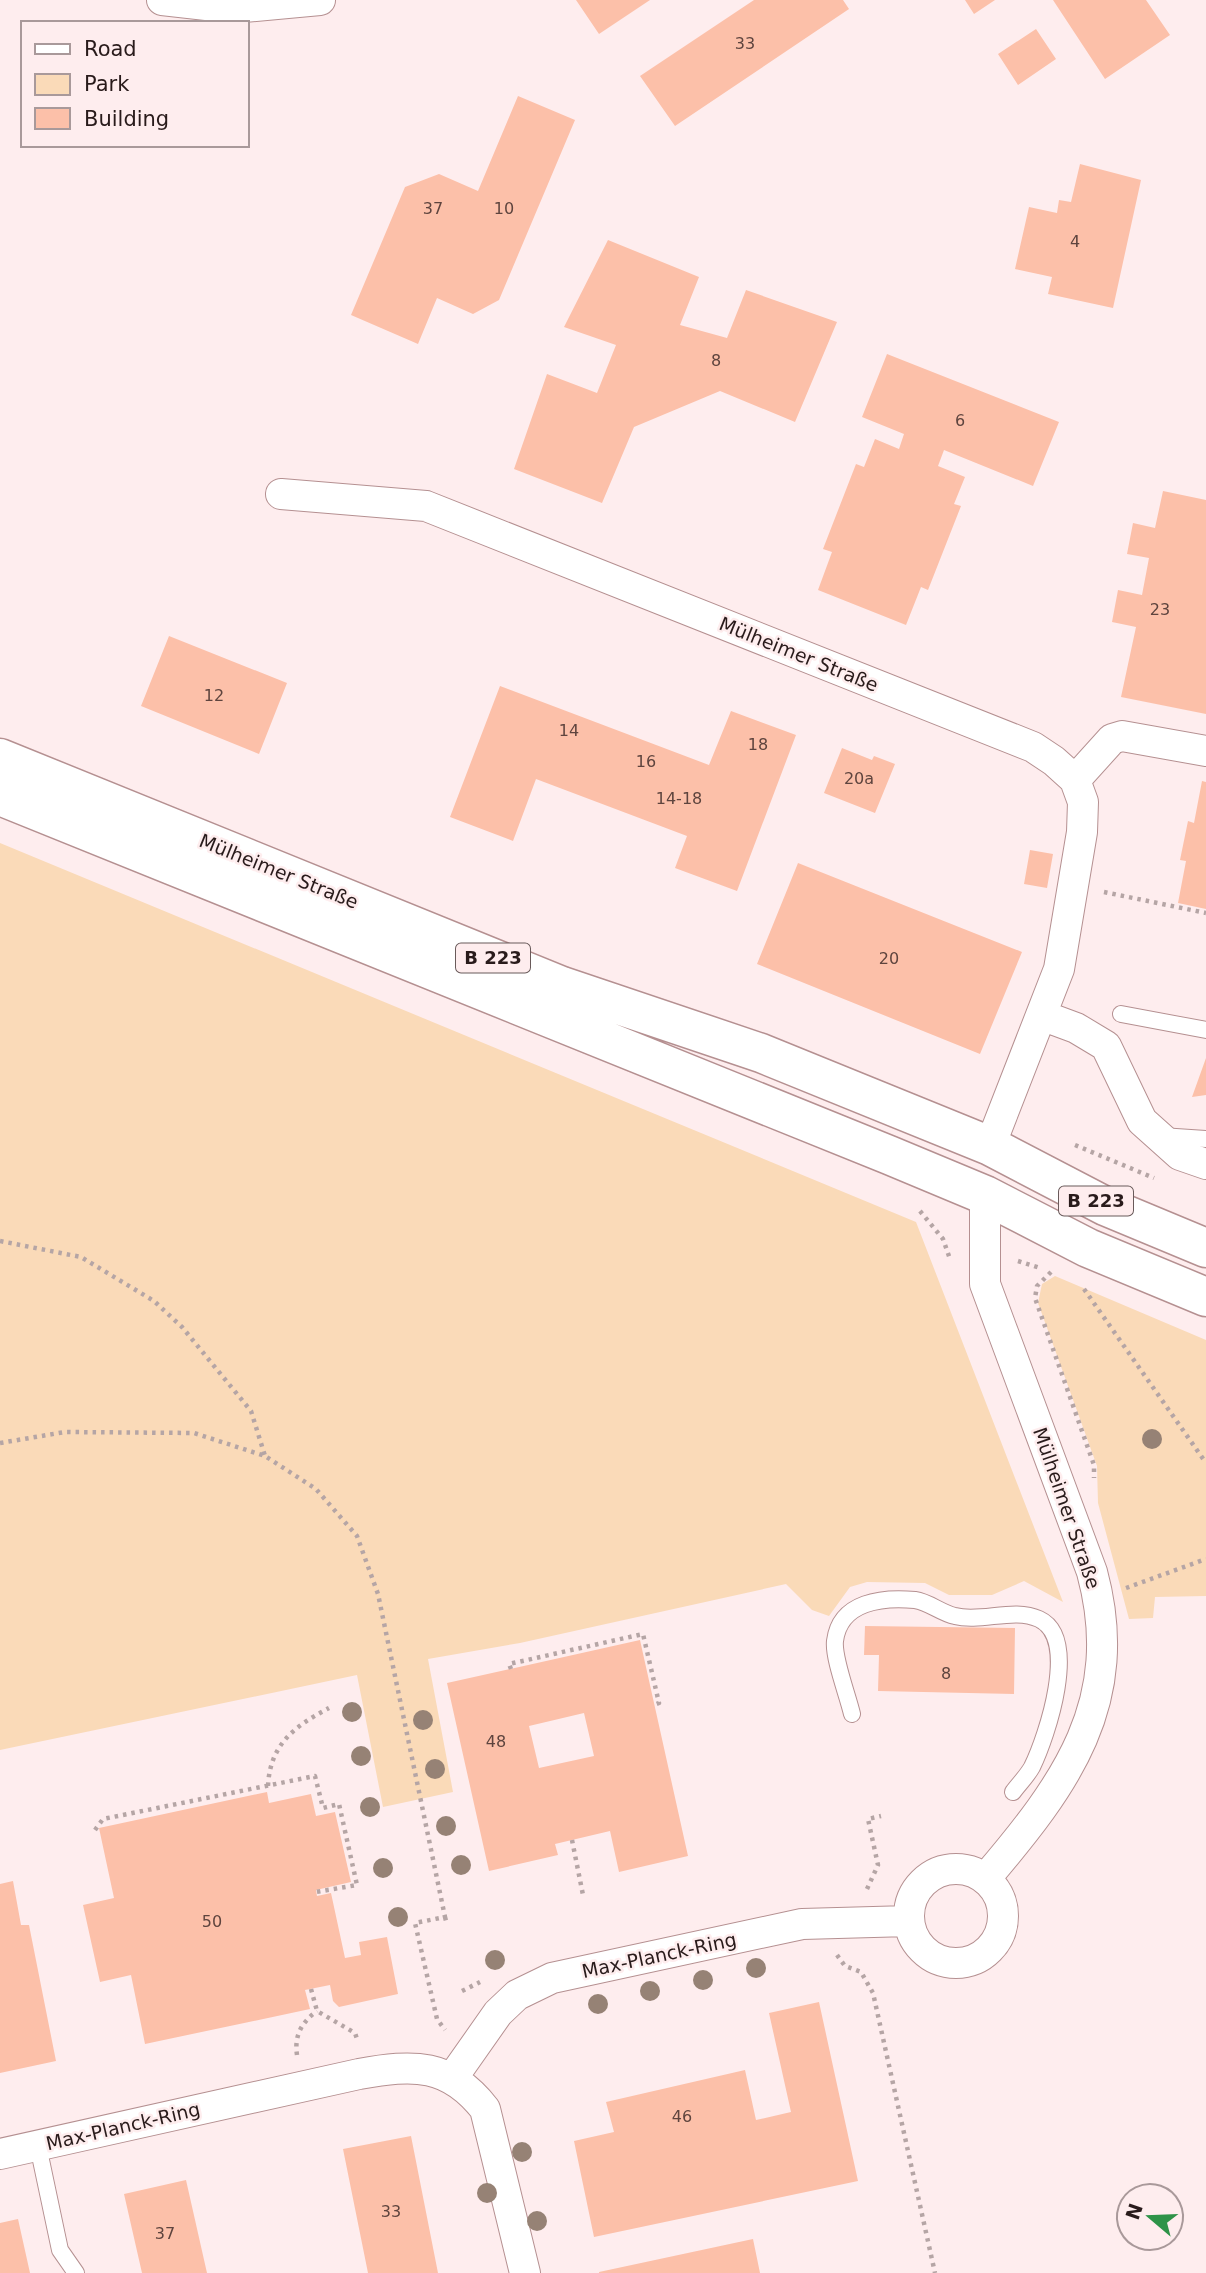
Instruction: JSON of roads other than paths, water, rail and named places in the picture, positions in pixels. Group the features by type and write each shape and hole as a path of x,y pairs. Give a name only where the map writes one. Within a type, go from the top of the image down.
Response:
{"main road":[{"name":"Mülheimer Straße","path":"0,758 562,986 761,1053 990,1146 1105,1206 1206,1248"},
{"name":"Mülheimer Straße","path":"0,796 985,1195 1088,1248 1206,1297"},
{"name":"Mülheimer Straße","path":"985,1195 990,1146"}],"street":[{"path":"162,0 233,8 320,0"},
{"name":"Mülheimer Straße","path":"281,494 426,506 1033,747 1075,780 1084,815 1059,969 990,1146"},
{"path":"1075,780 1112,739 1122,736 1206,751"},
{"path":"1041,1015 1076,1028 1106,1046 1142,1121 1180,1154 1206,1164"},
{"name":"Mülheimer Straße","path":"985,1195 985,1284 1066,1500 1098,1597 1102,1638 1100,1678 1088,1728 1057,1790 985,1879"},
{"path":"952,1868 970,1870 985,1879 1002,1904 1000,1934 980,1956 954,1964 935,1958 917,1943 909,1921 911,1901 920,1884 934,1873 952,1868"},
{"name":"Max-Planck-Ring","path":"459,2068 498,2013 517,1994 552,1978 802,1924 909,1921"},
{"name":"Max-Planck-Ring","path":"0,2154 368,2073 411,2067 459,2068"},
{"name":"Max-Planck-Ring","path":"459,2068 485,2109 526,2273"}],"lane":[{"path":"1121,1014 1206,1030"},
{"path":"1159,1136 1206,1139"},
{"path":"852,1714 835,1643 841,1625 855,1607 872,1600 917,1600 956,1617 1036,1617 1048,1623 1057,1637 1059,1661 1056,1687 1045,1732 1031,1768 1013,1792"},
{"path":"38,2146 60,2249 76,2273"}]}
